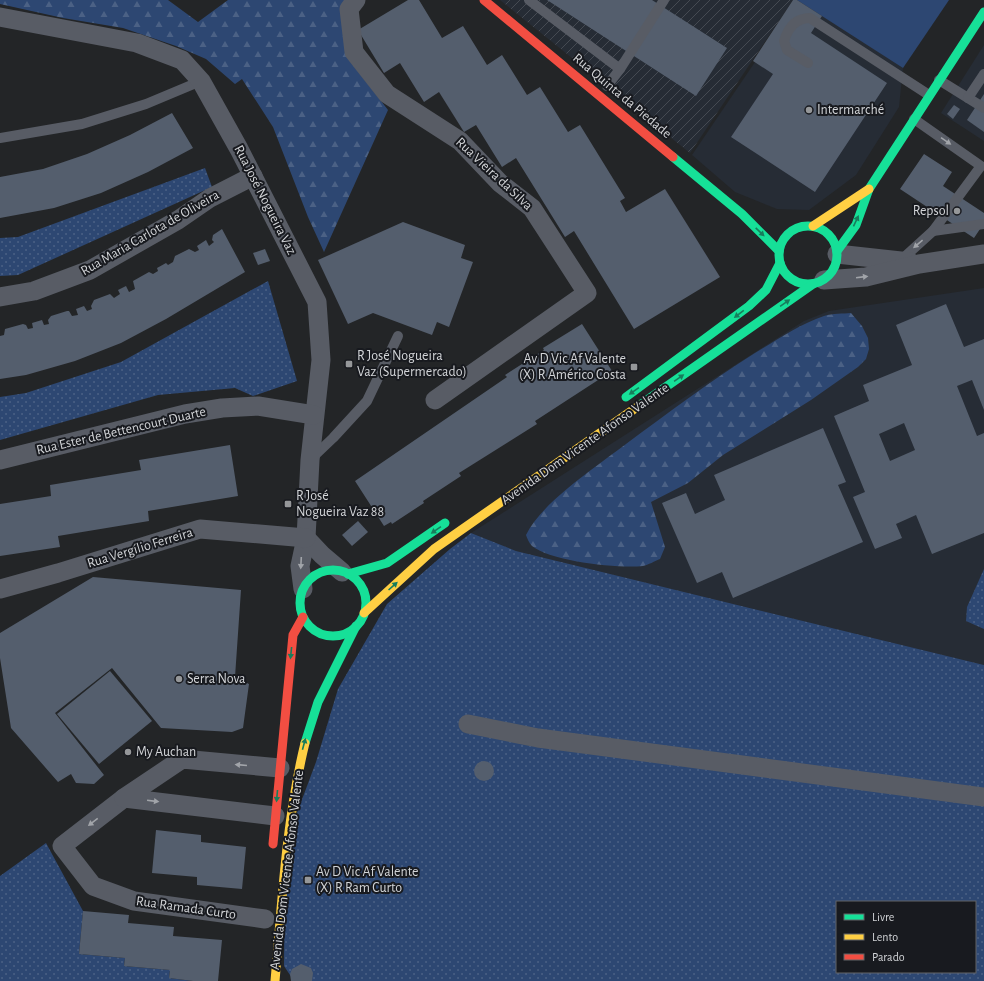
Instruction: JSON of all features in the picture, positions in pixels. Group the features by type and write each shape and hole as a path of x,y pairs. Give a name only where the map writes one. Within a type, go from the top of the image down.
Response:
{"street":[{"name":"Rua Vieira da Silva","path":"356,0 349,9 354,52 387,94 460,141 500,183 532,208 587,293 435,400"},
{"name":"Rua Quinta da Piedade","path":"484,0 742,214 779,251"},
{"path":"818,282 834,269 837,252 856,224 869,189 984,12"},
{"name":"Rua José Nogueira Vaz","path":"0,17 137,43 182,60 201,82 252,176 317,302 321,360 310,460 306,538 300,566 303,589"},
{"name":"Rua Maria Carlota de Oliveira","path":"0,297 34,291 90,270 178,220 210,198 252,176"},
{"path":"780,225 795,229 813,226 869,189"},
{"path":"742,214 764,221"},
{"path":"813,226 821,229 829,235 837,252"},
{"path":"795,229 788,234 782,242 779,251 780,263 789,277 796,282 818,282 866,277 919,264 984,254"},
{"path":"837,252 919,264"},
{"name":"Avenida Dom Vicente Afonso Valente","path":"617,402 749,306 766,290 780,263"},
{"name":"Avenida Dom Vicente Afonso Valente","path":"364,612 434,549 818,282"},
{"name":"Rua Ester de Bettencourt Duarte","path":"0,460 185,414 258,406 314,415"},
{"path":"306,538 322,555 345,573 360,585 364,593 364,612 356,626 348,632 338,636 327,636 317,632 309,626 303,617 300,608 303,589 309,581 320,573 333,570 345,573 387,563 452,519"},
{"name":"Rua Vergílio Ferreira","path":"0,589 58,573 200,529 306,538"},
{"name":"Avenida Dom Vicente Afonso Valente","path":"272,852 293,635 303,617"},
{"name":"Avenida Dom Vicente Afonso Valente","path":"275,981 289,826 297,775 309,726 318,702 356,626"},
{"path":"468,724 538,738 984,797"},
{"path":"124,798 182,759 280,768"},
{"path":"124,798 275,816"},
{"name":"Rua Ramada Curto","path":"124,798 62,846 94,886 134,901 265,919"}],"lane":[{"path":"529,0 620,69"},
{"path":"607,86 620,69 664,0"},
{"path":"808,63 787,50 784,41 793,24 802,18 810,18 929,95"},
{"path":"968,98 984,74"},
{"path":"939,80 984,108"},
{"path":"0,138 82,124 146,104 201,82"},
{"path":"900,261 933,231 983,166 914,119"},
{"path":"933,231 984,224"},
{"path":"310,460 333,438 368,400 398,336"}],"shaded area":[{"path":"500,0 793,0 690,153"},
{"path":"797,0 802,0 903,68 899,107 856,175 809,210 777,209 735,192 692,155"},
{"path":"984,45 984,141 941,113"},
{"path":"984,288 984,665 516,551 471,533 804,321 829,311"}],"green space":[{"path":"0,0 168,0 198,22 228,0 346,0 346,56 388,110 324,252 308,217 273,127 242,79 235,84 206,59 176,46 123,28 63,18 0,4"},
{"path":"797,0 949,0 903,68"},
{"path":"205,168 212,187 18,275 0,276 0,238 18,237"},
{"path":"268,281 297,381 253,396 235,388 158,395 0,440 0,397 26,393 121,362"},
{"path":"851,313 862,326 868,338 869,349 866,359 858,367 811,400 723,455 688,483 651,502 665,547 660,559 643,566 632,567 602,565 554,556 532,546 526,535 544,510 585,474 689,397 738,364 797,328 827,315"},
{"path":"471,533 516,551 984,665 984,981 294,981 284,966 285,845 316,762 338,689 387,604 450,549"},
{"path":"984,569 984,629 966,621 967,607"},
{"path":"46,843 83,911 79,954 125,958 124,966 170,970 169,978 193,981 0,981 0,876"}],"building":[{"path":"408,0 419,0 442,38 463,26 487,65 502,55 527,95 540,87 568,132 580,125 625,198 620,201 626,212 665,189 720,277 634,329 574,231 565,237 516,158 502,167 476,125 464,132 439,92 424,102 400,63 384,73 358,30"},
{"path":"547,0 652,0 727,48 696,96"},
{"name":"Intermarché","path":"793,0 797,0 822,16 811,33 887,83 815,192 731,137 773,74 753,61"},
{"path":"984,94 984,132 967,120"},
{"path":"954,105 960,109 953,119 947,114"},
{"path":"172,113 193,148 148,172 101,193 54,208 0,218 0,177 43,169 87,154 130,135"},
{"path":"924,154 952,172 943,186 984,213 984,223 974,238 900,189"},
{"path":"403,222 465,245 461,258 473,262 449,327 437,322 432,335 373,313 348,324 318,260"},
{"path":"222,229 245,272 166,319 121,343 75,361 26,375 0,379 0,336 4,335 5,329 23,324 26,325 28,329 33,328 32,323 42,320 44,325 49,324 48,320 51,316 67,311 69,311 72,316 78,315 76,309 84,306 87,311 92,309 91,306 94,300 110,294 114,298 120,294 118,290 126,286 129,292 135,289 133,281 149,272 153,274 158,271 157,268 166,263 168,265 173,262 175,256 189,249 195,252 199,250 197,246 206,240 209,246 214,242 212,240 213,235"},
{"path":"265,249 270,261 258,265 253,253"},
{"path":"946,304 964,347 984,339 984,410 972,380 957,386 977,436 984,433 984,533 932,554 916,515 896,524 902,538 875,549 853,497 865,492 834,416 869,401 863,385 912,365 896,325","holes":["904,423 915,450 890,461 879,434"]},
{"path":"582,324 612,371 535,421 537,424 459,473 461,476 423,501 424,503 392,524 391,522 384,526 355,481 507,377 505,375 544,350 543,348"},
{"path":"823,428 846,482 838,485 863,542 733,598 722,572 697,583 662,503 686,493 695,514 725,500 714,475"},
{"path":"230,445 238,496 148,511 149,521 58,536 60,547 0,556 0,504 51,496 50,485 141,470 139,460"},
{"path":"358,521 368,532 352,546 342,535"},
{"name":"Serra Nova","path":"93,577 241,590 235,677 249,684 243,728 232,732 161,728 112,668 55,713 104,775 94,784 76,783 71,774 58,782 11,728 0,658 0,633"},
{"path":"110,671 152,721 99,764 57,714"},
{"path":"484,761 491,764 494,771 491,778 484,781 477,778 474,771 477,764"},
{"path":"156,830 201,835 201,842 246,847 242,889 197,885 197,877 152,873"},
{"path":"83,911 129,915 128,923 174,927 173,936 222,940 218,981 193,981 169,978 170,970 124,966 125,958 79,954"},
{"path":"301,964 311,968 313,973 312,981 291,981 290,974 292,969"}],"traffic: fast":[{"path":"837,251 856,225 869,189 984,12"},
{"path":"673,157 742,214 779,251"},
{"path":"802,226 814,226 829,234 837,249 837,255 837,261 829,276 814,284 802,284 787,276 779,261 779,249 787,234 802,226"},
{"path":"626,397 749,306 766,290 780,263"},
{"path":"640,405 813,284"},
{"path":"348,574 387,563 445,523"},
{"path":"333,570 345,573 356,580 363,591 366,603 363,615 356,626 345,633 333,636 321,633 310,626 303,615 300,603 303,591 310,580 321,573 333,570"},
{"path":"305,743 318,702 356,626"}],"traffic: slow":[{"path":"813,226 869,189"},
{"path":"364,613 434,549 640,405"},
{"path":"275,981 289,831 293,802 305,743"}],"traffic: jam":[{"path":"484,0 673,157"},
{"path":"273,844 293,635 303,617"}],"place":[{"name":"Intermarché","path":"809,110"},
{"name":"Repsol","path":"957,211"},
{"name":"R José Nogueira Vaz (Supermercado)","path":"349,364"},
{"name":"Av D Vic Af Valente (X) R Américo Costa","path":"634,367"},
{"name":"R José Nogueira Vaz 88","path":"288,504"},
{"name":"Serra Nova","path":"179,679"},
{"name":"My Auchan","path":"128,752"},
{"name":"Av D Vic Af Valente (X) R Ram Curto","path":"308,880"}]}
